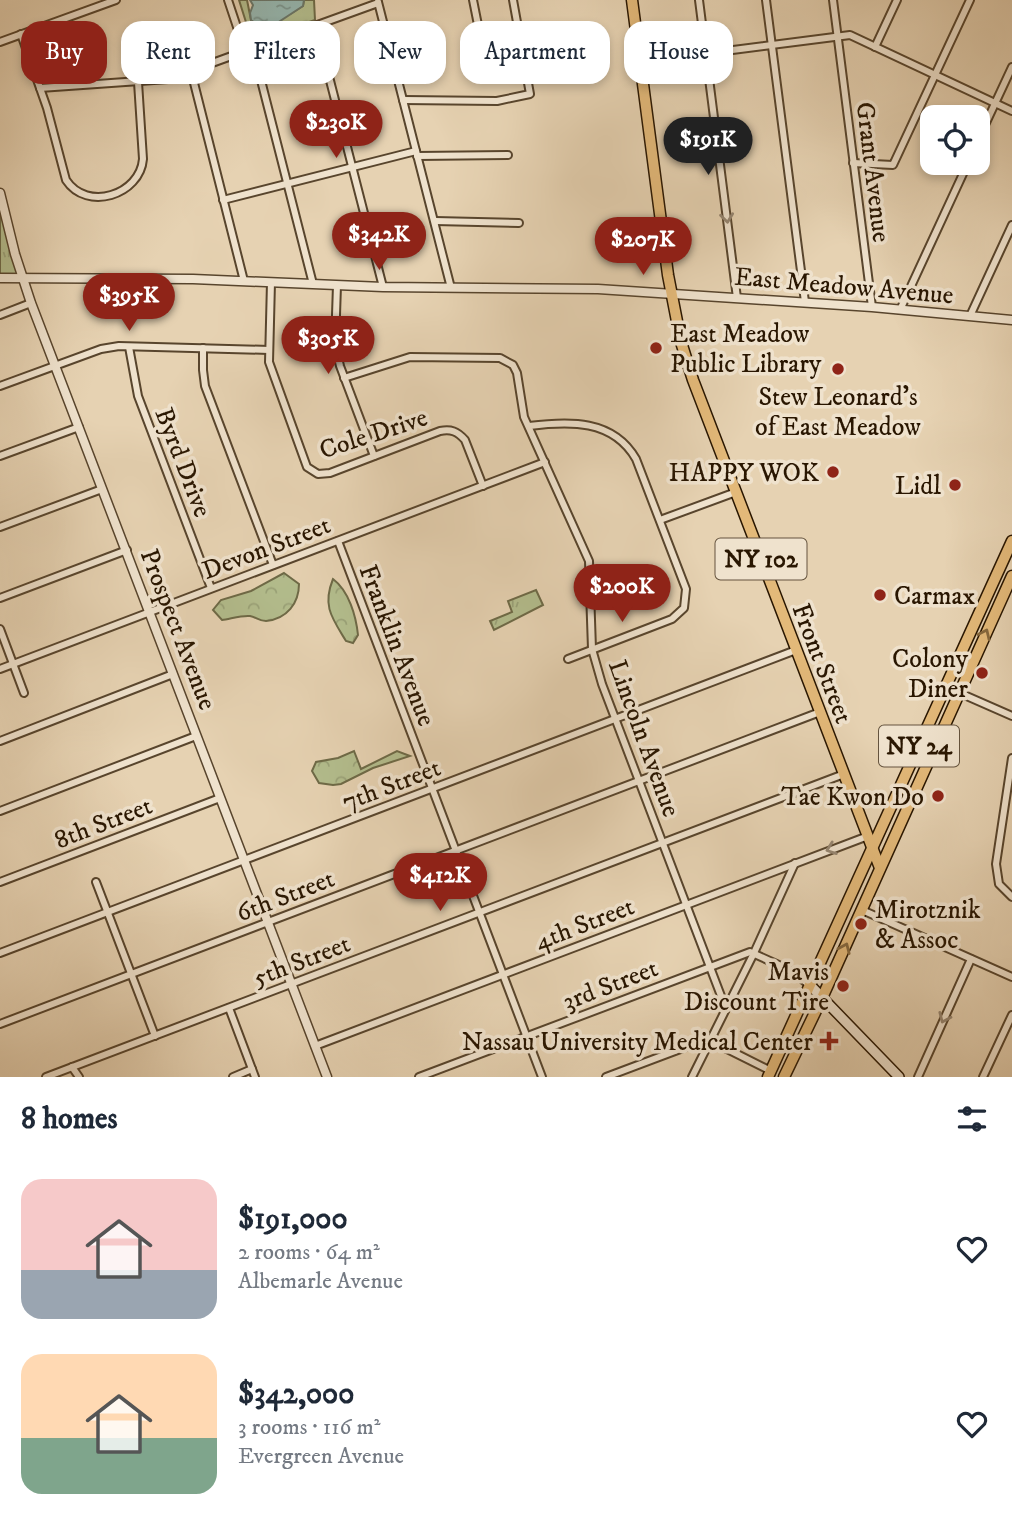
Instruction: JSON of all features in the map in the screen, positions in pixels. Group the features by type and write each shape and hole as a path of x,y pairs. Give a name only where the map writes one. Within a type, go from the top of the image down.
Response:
{"main road":[{"name":"Front Street","path":"632,0 634,21"},
{"name":"Front Street","path":"642,84 671,292 681,342 693,380 880,869"},
{"name":"NY 24","path":"769,1074 1012,541"},
{"name":"NY 24","path":"784,1077 1012,576"},
{"path":"811,986 899,1077"}],"street":[{"path":"57,21 116,0"},
{"path":"228,0 235,21"},
{"path":"473,0 477,21"},
{"path":"403,100 497,101 530,94 513,0"},
{"path":"699,0 702,21"},
{"path":"766,0 805,302"},
{"name":"Grant Avenue","path":"832,0 872,307"},
{"path":"875,47 897,0"},
{"path":"853,163 893,165 970,0"},
{"path":"329,21 378,2 451,288"},
{"path":"0,42 21,34"},
{"path":"733,50 850,35 1012,111"},
{"path":"990,114 1012,67"},
{"path":"40,88 121,83"},
{"path":"39,84 66,180 82,196 100,198 129,186 141,171 143,159 138,84"},
{"path":"194,84 244,281"},
{"path":"262,84 313,284"},
{"path":"331,84 383,287"},
{"path":"710,84 737,298"},
{"path":"223,200 416,153 508,155"},
{"path":"900,310 962,175"},
{"name":"Prospect Avenue","path":"0,192 22,277 327,1077"},
{"path":"435,221 519,223"},
{"path":"970,316 1012,225"},
{"name":"East Meadow Avenue","path":"0,278 671,292 1012,320"},
{"name":"Cole Drive","path":"271,282 269,362 307,467 313,472 325,474 440,431 453,430 465,440 483,485"},
{"path":"337,285 335,345 344,378 374,456"},
{"path":"0,315 32,303"},
{"path":"0,386 101,349 129,347 269,350"},
{"name":"Byrd Drive","path":"129,347 138,396 211,589"},
{"path":"203,348 202,370 205,386 273,565"},
{"name":"Lincoln Avenue","path":"344,378 410,357 500,358 513,365 517,373 520,401 529,426 589,561 592,649 615,719 726,1009"},
{"path":"529,426 552,423 586,424 614,435 634,455 682,578 687,598 684,608 672,620 568,659"},
{"path":"0,456 79,426"},
{"name":"Devon Street","path":"0,669 545,462"},
{"path":"0,527 102,489"},
{"path":"660,520 736,492"},
{"name":"Franklin Avenue","path":"338,541 542,1077"},
{"path":"0,598 127,550"},
{"path":"0,629 24,693"},
{"name":"7th Street","path":"0,953 796,650"},
{"path":"0,741 173,674"},
{"path":"946,687 1012,716"},
{"name":"6th Street","path":"0,1024 820,712"},
{"path":"0,811 196,736"},
{"path":"1012,758 1006,825 997,875 1004,890 1012,897"},
{"name":"5th Street","path":"46,1077 844,774"},
{"name":"8th Street","path":"0,882 220,799"},
{"name":"4th Street","path":"315,1046 867,836"},
{"path":"692,1077 795,863"},
{"path":"96,882 155,1035"},
{"path":"862,909 1012,977"},
{"name":"3rd Street","path":"419,1077 750,952 754,953"},
{"path":"754,953 790,971 811,986"},
{"path":"918,1077 971,959"},
{"path":"229,1008 254,1073 233,1077"},
{"path":"984,1077 1012,1015"},
{"path":"606,1077 707,1039 769,1074"},
{"path":"72,1067 79,1077"}],"green space":[{"path":"239,0 247,0 251,20 290,14 303,6 304,0 314,0 315,20 312,21 246,21"},
{"path":"0,193 22,277 0,278"},
{"path":"284,573 299,584 294,604 280,617 266,621 247,616 222,620 213,610 221,600 251,591"},
{"path":"333,579 343,590 353,612 358,635 353,643 346,641 330,611 328,597"},
{"path":"536,590 543,605 494,630 490,621 512,612 508,601"},
{"path":"354,751 361,769 397,751 410,756 373,768 341,784 319,783 312,771 316,762 338,758"}],"water":[{"path":"250,0 304,0 303,6 280,21 252,21 250,13 253,5"}],"place":[{"name":"East Meadow Public Library","path":"656,348"},
{"name":"Stew Leonard's of East Meadow","path":"838,369"},
{"name":"HAPPY WOK","path":"833,472"},
{"name":"Lidl","path":"955,485"},
{"name":"Carmax","path":"880,595"},
{"name":"Colony Diner","path":"982,673"},
{"name":"Tae Kwon Do","path":"938,796"},
{"name":"Mirotznik & Assoc","path":"861,924"},
{"name":"Mavis Discount Tire","path":"843,986"},
{"name":"Nassau University Medical Center","path":"829,1041"}]}
